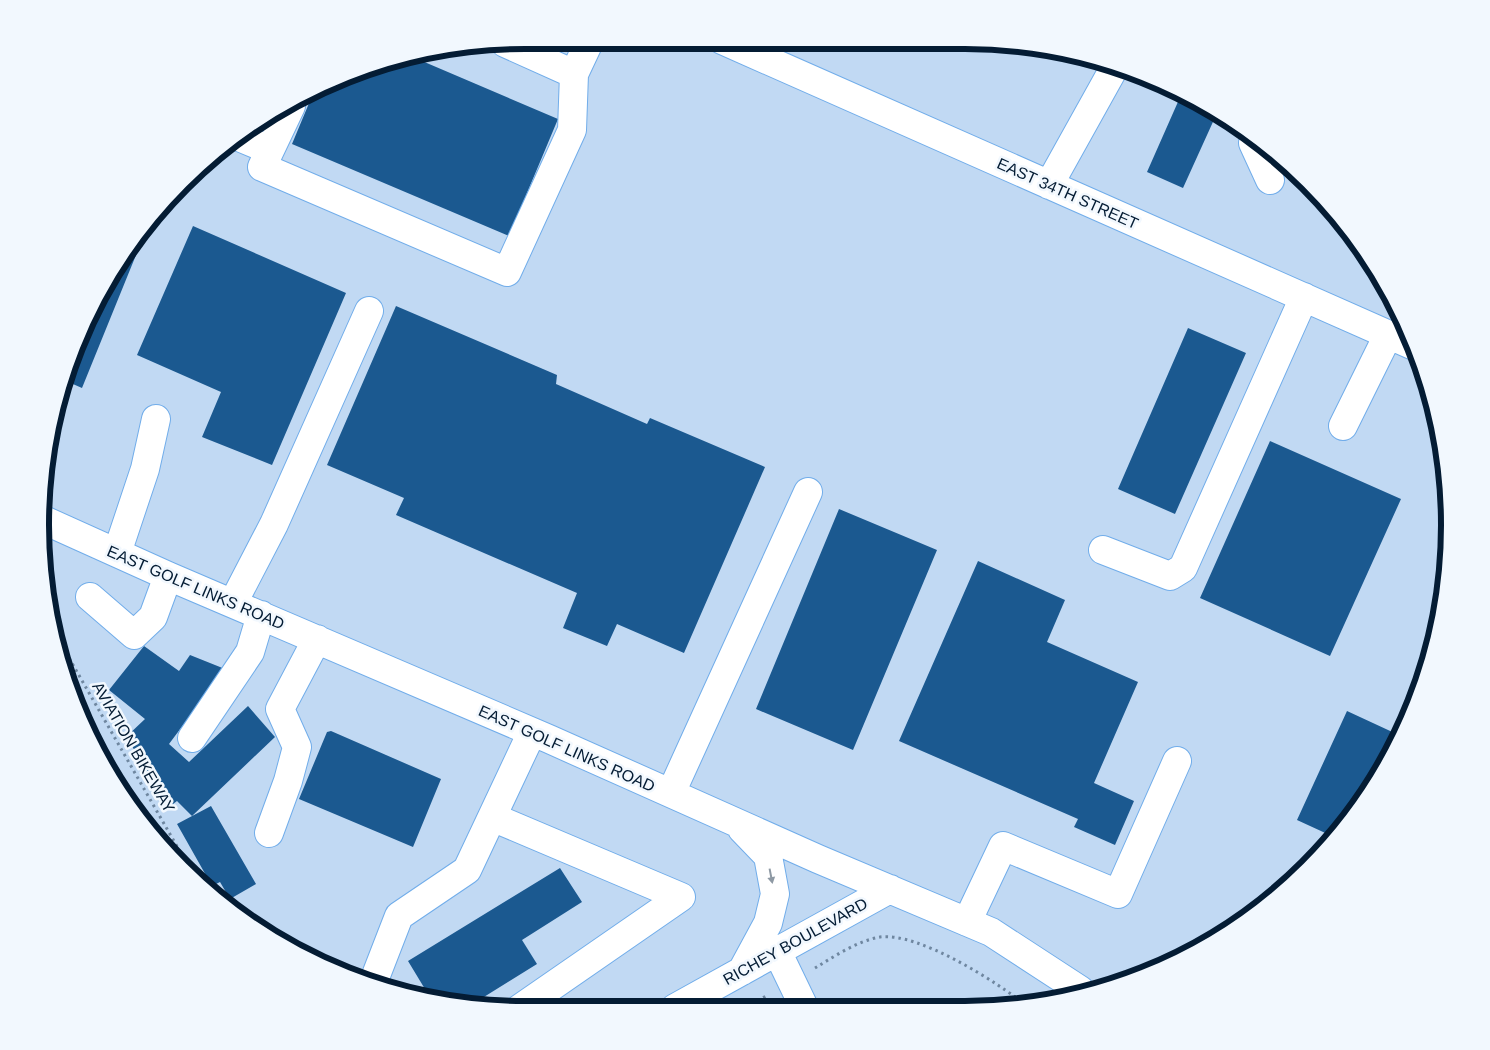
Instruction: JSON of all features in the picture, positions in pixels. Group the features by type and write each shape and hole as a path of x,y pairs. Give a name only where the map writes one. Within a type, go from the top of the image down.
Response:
{"street":[{"path":"519,49 574,74"},
{"path":"288,113 262,166 507,272 572,130 574,74 586,49"},
{"name":"EAST 34TH STREET","path":"742,49 1404,342"},
{"path":"1049,185 1112,72"},
{"path":"245,140 270,150"},
{"path":"1255,147 1270,180"},
{"path":"1103,550 1170,576 1183,568 1304,297"},
{"path":"232,603 274,524 369,311"},
{"path":"1344,426 1388,334"},
{"path":"117,553 145,469 156,418"},
{"path":"671,793 808,492"},
{"name":"EAST GOLF LINKS ROAD","path":"49,522 168,576 991,932 1072,984"},
{"path":"90,597 134,636 153,617 168,576"},
{"path":"192,738 250,652 261,615"},
{"path":"269,833 288,781 297,747 280,709 317,640"},
{"path":"375,977 399,916 467,870 532,732"},
{"path":"967,922 1003,846 1118,894 1177,761"},
{"path":"492,817 681,897 531,1001"},
{"path":"736,822 768,856 775,894 768,923 742,971"},
{"name":"RICHEY BOULEVARD","path":"688,1001 890,889"},
{"path":"777,951 801,1001"},
{"path":"1072,984 1089,985"}],"path":[{"name":"AVIATION BIKEWAY","path":"67,654 183,856"},
{"path":"818,966 856,945 881,937 900,938 926,946 969,968 1015,998"}],"building":[{"path":"421,61 558,119 509,236 292,144 310,100 372,74"},
{"path":"1179,100 1214,120 1183,188 1147,172"},
{"path":"193,226 346,293 272,465 202,437 221,392 137,355"},
{"path":"140,244 82,388 71,383 85,343 113,287"},
{"path":"396,306 557,375 556,384 647,424 650,418 765,467 684,653 617,624 607,646 563,628 577,593 396,515 404,498 327,465"},
{"path":"1188,328 1246,353 1175,514 1118,489"},
{"path":"1270,441 1401,499 1330,656 1200,598"},
{"path":"839,509 937,550 853,750 756,709"},
{"path":"978,561 1065,600 1047,642 1138,682 1094,783 1134,801 1115,845 1074,827 1078,819 899,741"},
{"path":"144,646 179,671 190,655 225,669 169,744 189,762 248,706 275,737 192,816 177,801 165,810 127,736 145,719 109,690"},
{"path":"1347,711 1394,733 1361,790 1327,834 1297,820"},
{"path":"331,731 441,779 413,847 299,799 327,732"},
{"path":"211,806 256,884 230,899 220,882 214,885 210,882 177,824"},
{"path":"560,868 582,902 522,940 537,964 481,999 426,991 408,961"}]}
